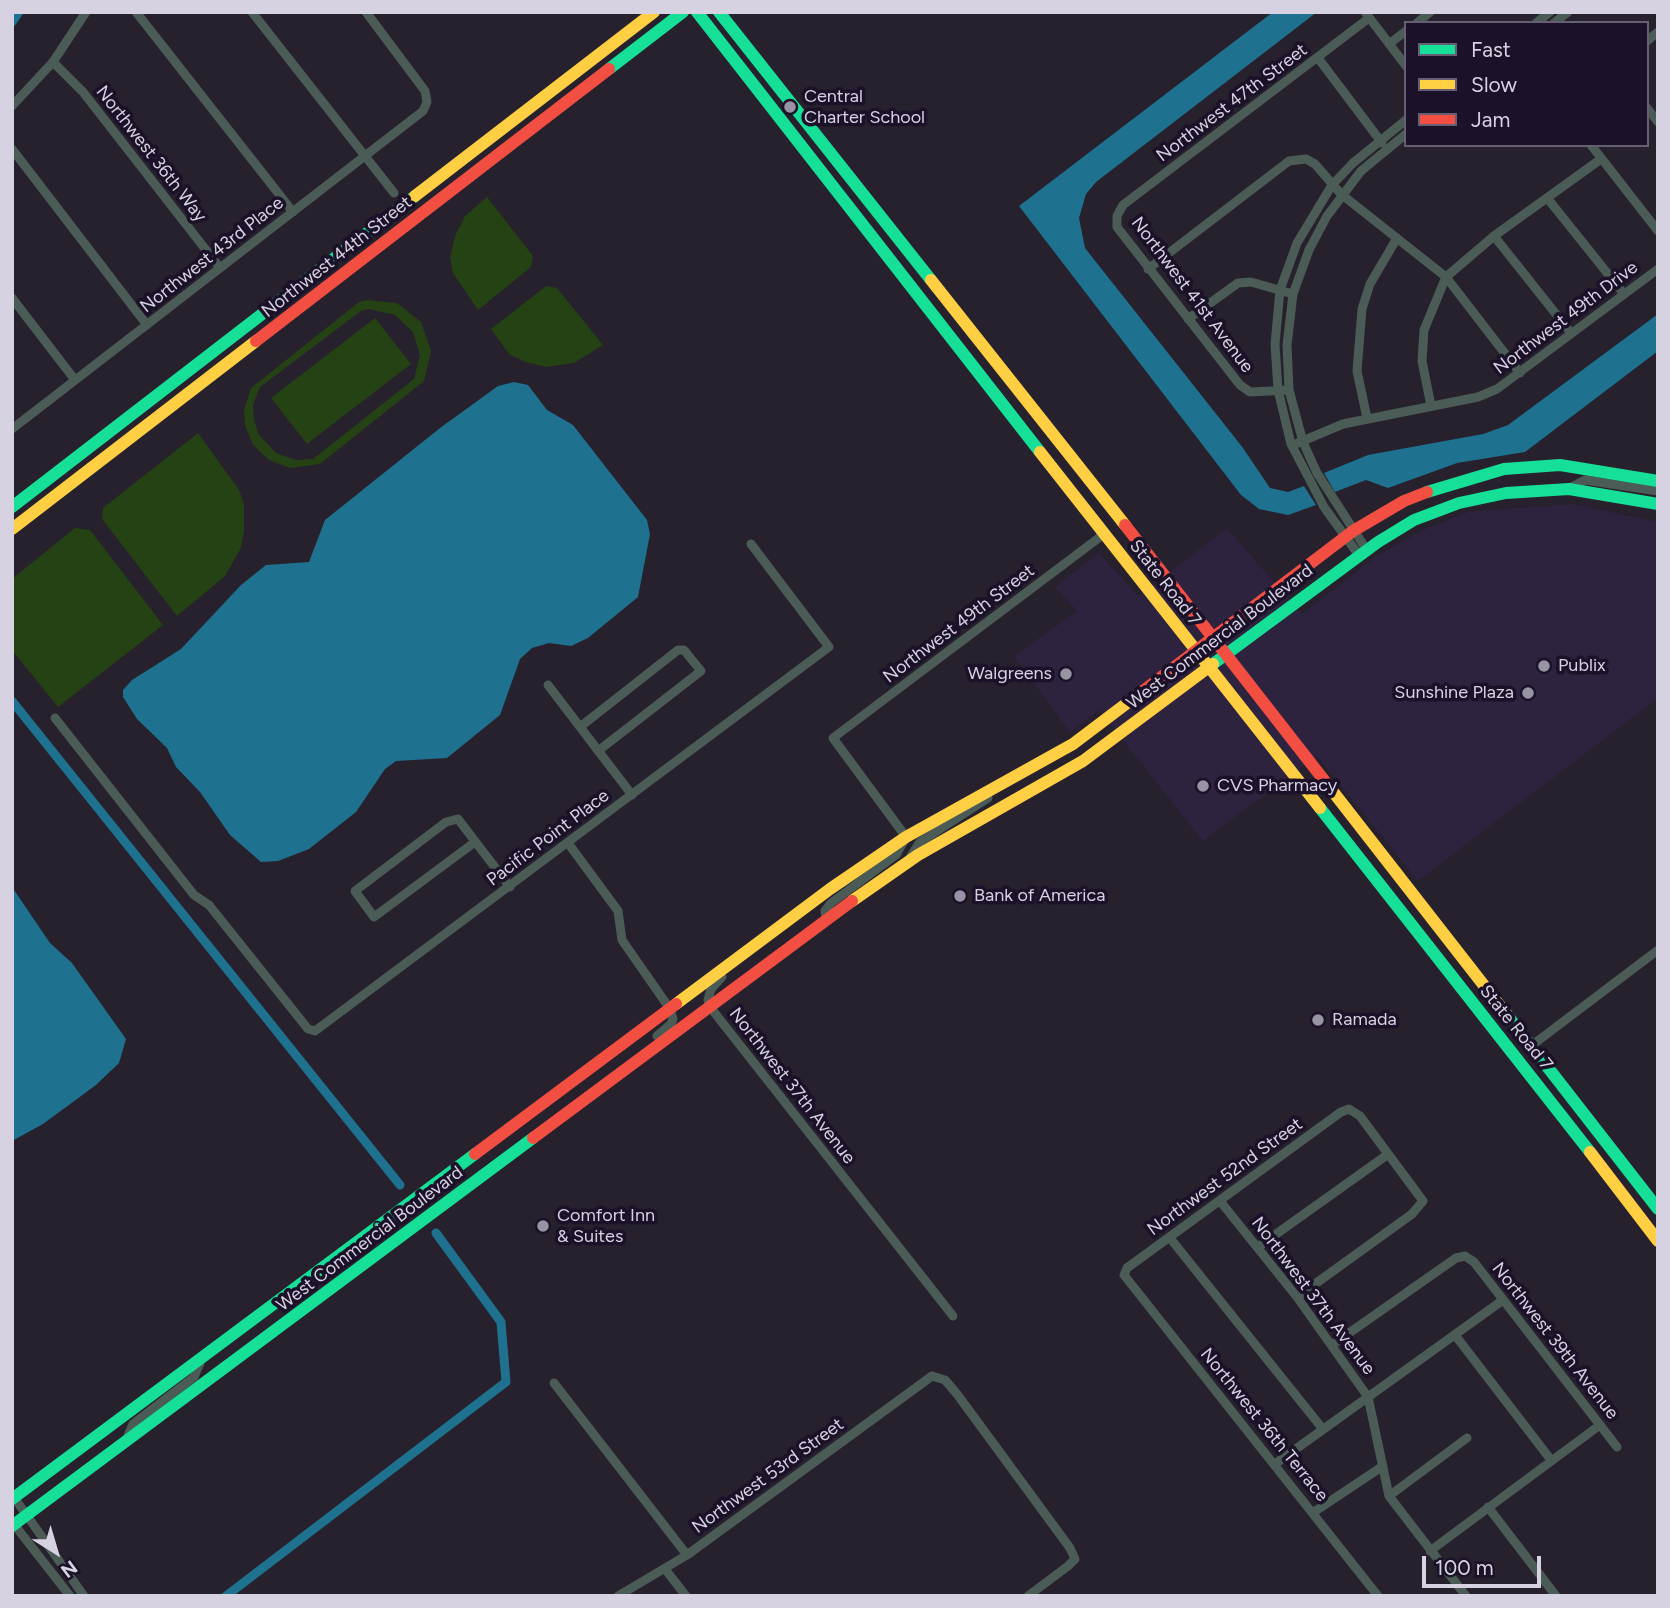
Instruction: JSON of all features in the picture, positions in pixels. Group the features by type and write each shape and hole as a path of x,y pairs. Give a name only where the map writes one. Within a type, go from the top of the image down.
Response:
{"main road":[{"name":"Northwest 44th Street","path":"12,507 654,12"},
{"name":"Northwest 44th Street","path":"12,529 683,12"},
{"name":"State Road 7","path":"697,12 1196,652 1517,1057 1658,1241"},
{"name":"State Road 7","path":"719,12 1228,655 1658,1210"},
{"name":"West Commercial Boulevard","path":"13,1497 737,959 906,837 1073,744 1349,534 1404,501 1454,482 1504,469 1560,466 1658,481"},
{"name":"West Commercial Boulevard","path":"13,1524 122,1447 826,921 909,862 1083,761 1210,669 1362,552 1414,520 1459,503 1506,493 1569,489 1658,504"},
{"path":"1393,902 1411,901 1426,909"},
{"path":"1501,1037 1514,1045 1531,1046"},
{"path":"1517,1057 1536,1061 1550,1070"},
{"path":"1633,1207 1644,1212 1658,1210"},
{"path":"214,1377 218,1358 298,1299 314,1275"}],"street":[{"path":"12,106 53,62 86,12"},
{"path":"136,12 293,212"},
{"path":"251,12 394,193"},
{"name":"Northwest 43rd Place","path":"12,429 423,111 427,102 425,91 366,12"},
{"path":"1367,15 1404,63"},
{"name":"Northwest 47th Street","path":"1117,216 1123,205 1318,58 1367,15"},
{"path":"1389,44 1404,33"},
{"path":"1318,58 1387,149"},
{"name":"Northwest 36th Way","path":"53,62 83,92 220,268"},
{"path":"1362,552 1324,507 1291,444 1278,390 1275,344 1280,290 1297,243 1332,184 1404,122"},
{"path":"1349,534 1303,442 1289,390 1287,345 1293,294 1309,250 1341,194 1404,136"},
{"path":"1592,147 1658,231"},
{"path":"12,149 147,325"},
{"path":"1148,268 1289,161 1298,158 1315,164 1341,194 1446,277 1520,373"},
{"path":"1431,405 1422,360 1424,330 1446,277 1494,236 1601,159"},
{"path":"1548,199 1624,294"},
{"name":"Northwest 41st Avenue","path":"1117,216 1117,227 1240,385 1250,392 1289,390"},
{"path":"1494,236 1572,333"},
{"path":"1367,418 1357,371 1358,334 1370,284 1397,238"},
{"name":"Northwest 49th Drive","path":"1291,444 1303,442 1343,424 1478,397 1497,389 1658,269"},
{"path":"1188,320 1238,283 1251,282 1293,294"},
{"path":"12,298 75,380"},
{"name":"West Commercial Boulevard","path":"1569,489 1585,480 1658,491"},
{"name":"Northwest 49th Street","path":"906,837 833,738 1104,534"},
{"name":"Pacific Point Place","path":"55,718 194,895 209,905 308,1029 315,1031 829,647 751,544"},
{"path":"580,727 678,650 684,650 701,671 598,751"},
{"path":"548,685 632,795"},
{"name":"West Commercial Boulevard","path":"909,862 920,842 977,808 990,795 988,790"},
{"path":"475,842 374,917 355,891 446,822 458,819 510,887"},
{"name":"West Commercial Boulevard","path":"826,921 825,911 831,903 896,855 906,837"},
{"path":"568,843 618,911 622,940 670,1009"},
{"path":"1531,1046 1658,950"},
{"name":"West Commercial Boulevard","path":"710,1007 708,1000 711,989 737,959"},
{"name":"Northwest 37th Avenue","path":"710,1007 953,1316"},
{"name":"West Commercial Boulevard","path":"638,1060 643,1047 671,1024 674,1019 670,1009"},
{"name":"Northwest 52nd Street","path":"1124,1275 1127,1268 1341,1112 1349,1109 1360,1116 1387,1155"},
{"path":"1258,1247 1387,1155 1423,1201 1412,1214 1297,1297"},
{"name":"Northwest 37th Avenue","path":"1220,1201 1297,1297 1368,1397 1389,1496 1466,1596"},
{"path":"1170,1238 1322,1428"},
{"name":"Northwest 39th Avenue","path":"1332,1345 1456,1258 1465,1256 1474,1262 1617,1447"},
{"name":"Northwest 36th Terrace","path":"1124,1275 1378,1596"},
{"path":"1275,1464 1503,1300"},
{"path":"1455,1335 1552,1460"},
{"name":"West Commercial Boulevard","path":"122,1447 133,1424 194,1377 202,1358"},
{"name":"Northwest 53rd Street","path":"618,1596 687,1555 932,1376 945,1380 957,1394 1075,1559 1028,1596"},
{"path":"554,1383 687,1555"},
{"path":"1430,1551 1600,1425"},
{"path":"1389,1496 1467,1438"},
{"path":"1314,1512 1383,1466"},
{"path":"13,1497 84,1596"},
{"path":"1489,1507 1556,1596"},
{"path":"13,1524 70,1596"},
{"path":"665,1569 686,1596"}],"shaded area":[{"path":"1573,504 1658,522 1658,698 1418,881 1317,756 1203,841 1099,710 1070,732 1014,656 1077,611 1055,587 1099,553 1138,596 1227,528 1302,614 1378,555 1423,530 1468,512"}],"green space":[{"path":"487,197 533,256 531,267 478,310 453,273 450,258 455,236 465,216"},
{"path":"546,286 557,288 603,345 574,363 546,367 509,354 491,329"},
{"path":"366,300 397,303 421,322 431,351 424,381 320,464 290,468 269,460 253,445 245,425 244,410 251,388 359,302","holes":["369,309 395,315 413,332 420,355 414,379 313,459 296,460 276,453 259,435 254,420 253,405 260,387 361,311"]},
{"path":"375,318 411,364 307,444 271,398"},
{"path":"198,433 239,490 244,504 244,530 241,548 225,576 177,616 102,519 103,508"},
{"path":"75,528 90,530 163,625 58,707 12,650 12,579"}],"water":[{"path":"1273,12 1317,12 1096,182 1086,194 1079,218 1085,248 1243,448 1270,488 1288,492 1304,486 1316,505 1288,515 1259,509 1241,495 1019,206"},
{"path":"1658,314 1658,351 1525,452 1457,463 1388,488 1366,480 1335,492 1324,473 1368,455 1483,434 1508,425"},
{"path":"514,382 528,385 547,410 573,425 647,520 650,534 638,597 588,638 571,646 549,643 532,648 520,659 500,715 447,758 396,761 385,769 356,812 309,849 278,861 261,862 230,835 200,792 176,767 167,748 137,719 123,697 123,690 132,680 181,649 241,585 266,565 309,562 325,520 440,428 498,386"},
{"path":"12,887 50,943 72,963 126,1039 119,1063 96,1085 43,1124 12,1141"}],"waterway":[{"path":"12,22 19,12"},
{"path":"12,701 400,1185"},
{"path":"226,1596 506,1382 501,1322 436,1233"}],"traffic: fast":[{"path":"609,69 683,12"},
{"path":"697,12 1040,452"},
{"path":"719,12 931,280"},
{"path":"12,507 415,196"},
{"path":"1427,492 1504,469 1560,465 1658,481"},
{"path":"1213,664 1378,542 1414,520 1459,503 1506,493 1569,489 1658,504"},
{"path":"1320,808 1590,1152"},
{"path":"1507,1015 1658,1209"},
{"path":"12,1526 533,1138"},
{"path":"12,1499 475,1154"}],"traffic: slow":[{"path":"415,196 654,12"},
{"path":"931,280 1125,525"},
{"path":"12,529 256,341"},
{"path":"1040,452 1320,808"},
{"path":"852,901 918,855 1083,761 1213,664"},
{"path":"676,1004 830,889 906,837 1073,744 1143,691"},
{"path":"1327,784 1507,1015"},
{"path":"1590,1152 1658,1241"}],"traffic: jam":[{"path":"256,341 609,69"},
{"path":"1143,691 1353,531 1404,501 1427,492"},
{"path":"1125,525 1327,784"},
{"path":"533,1138 852,901"},
{"path":"475,1154 676,1004"}],"place":[{"name":"Central Charter School","path":"790,107"},
{"name":"Publix","path":"1544,666"},
{"name":"Walgreens","path":"1066,674"},
{"name":"Sunshine Plaza","path":"1528,693"},
{"name":"CVS Pharmacy","path":"1203,786"},
{"name":"Bank of America","path":"960,896"},
{"name":"Ramada","path":"1318,1020"},
{"name":"Comfort Inn & Suites","path":"543,1226"}]}
